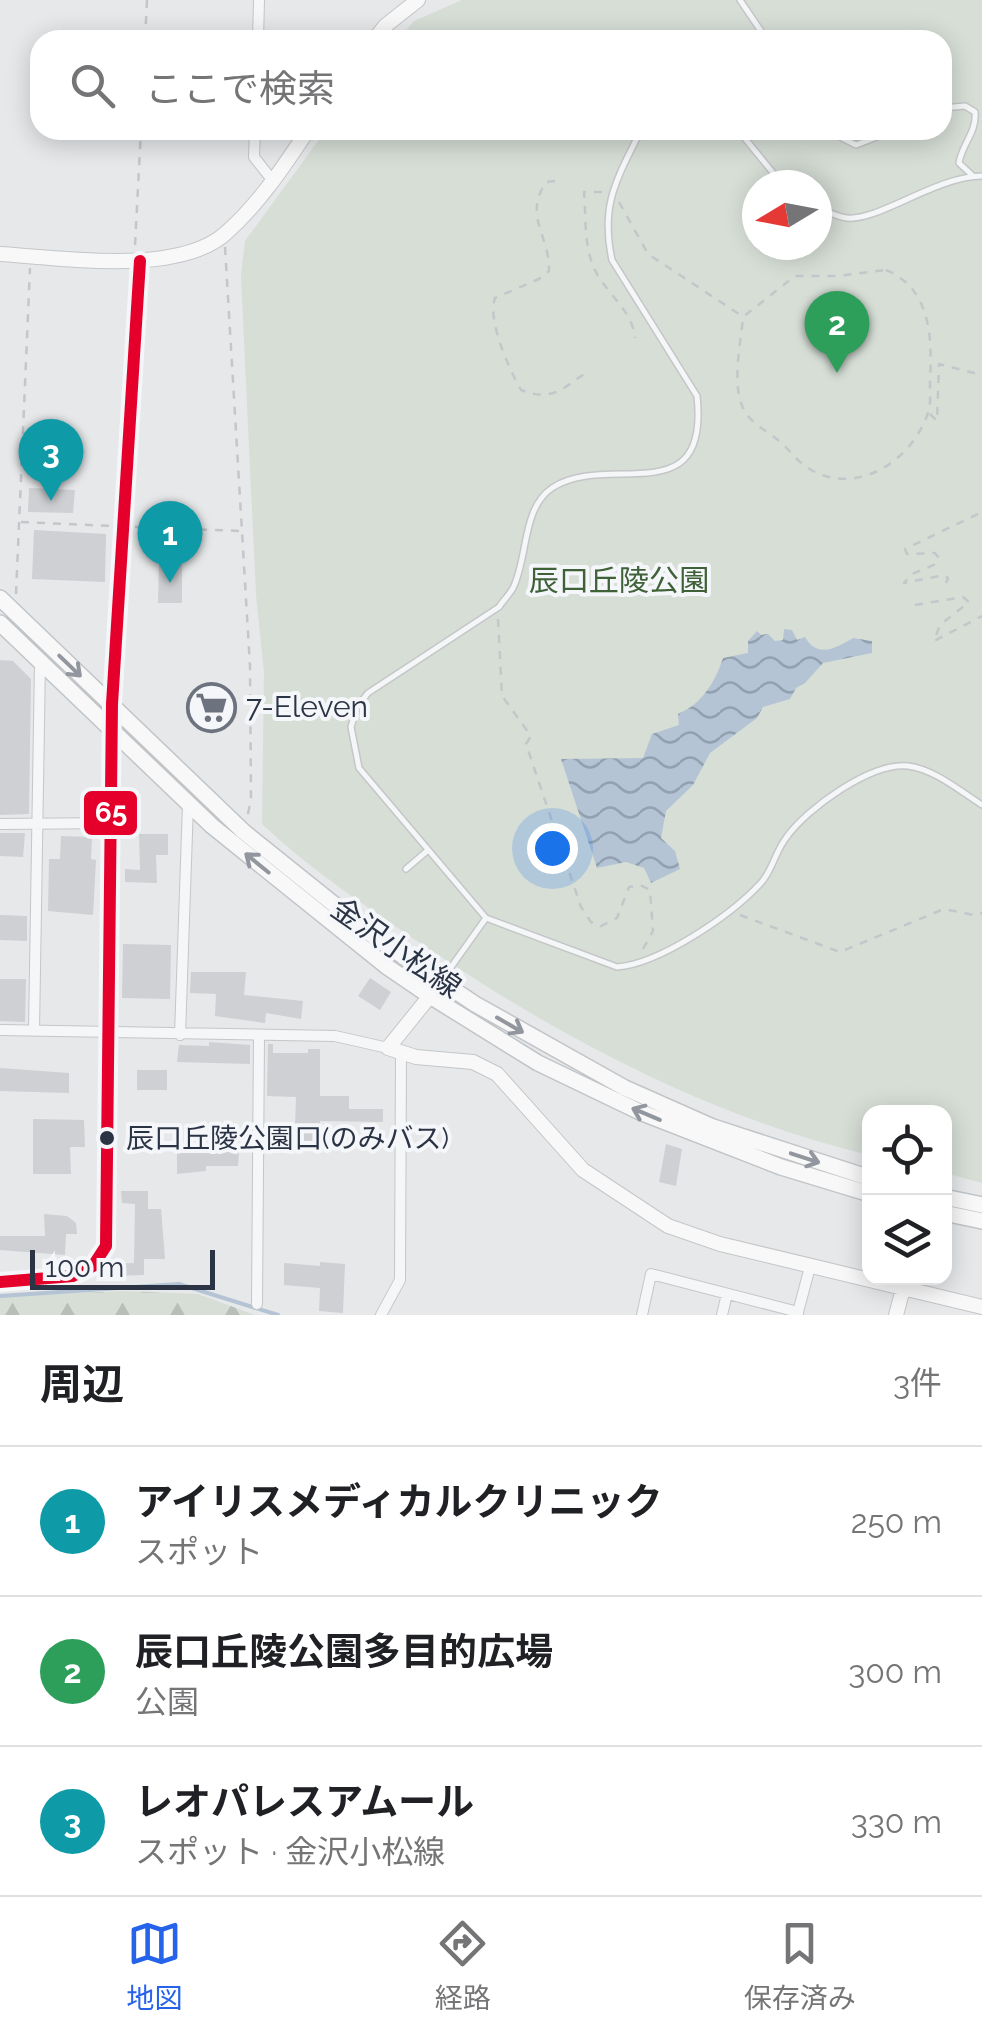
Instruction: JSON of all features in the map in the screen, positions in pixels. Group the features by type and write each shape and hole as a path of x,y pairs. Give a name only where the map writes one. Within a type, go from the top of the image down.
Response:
{"main road":[{"name":"金沢小松線","path":"0,598 244,831 376,938 518,1029 625,1088 713,1127 862,1175"},
{"name":"金沢小松線","path":"0,623 188,804 386,966 430,996 538,1063 640,1112 763,1160 862,1191"},
{"path":"952,1199 982,1206"},
{"path":"952,1214 982,1220"}],"street":[{"path":"258,30 260,0"},
{"path":"383,30 418,0"},
{"path":"255,140 254,157 273,181"},
{"path":"0,254 140,261 173,258 224,236 273,181 301,140"},
{"path":"0,1282 74,1276 93,1266 106,1246 112,704 140,261"},
{"path":"34,1031 40,662"},
{"path":"180,1034 188,804"},
{"path":"0,824 113,823"},
{"path":"381,1315 400,1280 395,1051 442,981"},
{"path":"0,1030 335,1036 395,1051 473,1062 497,1074 583,1170 668,1226 720,1244 982,1307"},
{"path":"257,1304 259,1036"},
{"path":"642,1315 652,1274 798,1314 810,1266"},
{"path":"896,1315 903,1289"},
{"path":"722,1315 727,1294"}],"lane":[{"path":"740,0 760,30"},
{"path":"952,107 965,106 975,112 976,125 961,151 960,163 973,176"},
{"path":"637,140 608,204 612,260 693,387 700,419 695,439 684,460 656,473 576,479 553,487 533,514 520,568 512,589 498,607 368,693 354,717 353,746 359,768 486,918 602,964 636,966 730,912 764,881 784,840 798,823 865,774 906,766 941,779 982,805"},
{"path":"746,140 771,170"},
{"path":"832,212 848,218 868,214 948,180 982,176"},
{"path":"406,869 427,851"},
{"path":"442,981 486,918"}],"path":[{"path":"146,30 148,0"},
{"path":"140,140 135,250 140,261"},
{"path":"555,180 546,182 536,198 536,217 549,271 539,280 495,298 491,310 520,390 537,396 554,394 588,372"},
{"path":"634,338 633,320 604,285 591,261 584,192 614,192 648,254 743,317"},
{"path":"224,236 250,666 250,800 244,831"},
{"path":"15,612 30,256"},
{"path":"886,270 906,278 925,310 929,326 929,412 901,458 878,472 844,480 815,472 746,414 739,388 743,317 795,276 886,270"},
{"path":"929,412 937,421 939,364 982,375"},
{"path":"946,584 948,578 944,575 904,583 912,574 936,564 938,557 936,553 907,554 905,549 982,512"},
{"path":"915,605 963,598 970,602 940,625 934,641 982,616"},
{"path":"498,607 502,696 531,736 526,744 575,892 591,922 602,926 617,918 630,887 640,885 650,890 652,931 636,966"},
{"path":"730,912 840,952 944,909 974,916 982,913"}],"green space":[{"name":"辰口丘陵公園","path":"462,0 982,0 982,1183 952,1175 952,1105 862,1105 862,1153 809,1139 694,1096 584,1043 478,981 321,874 262,824 264,672 256,595 241,276 245,241 319,140 952,140 952,30 406,30 414,21"},
{"path":"126,1291 198,1294 255,1315 0,1315 0,1296"}],"water":[{"path":"784,629 792,630 797,640 805,637 821,650 853,638 872,641 872,653 823,663 796,688 790,699 763,707 757,718 710,753 693,785 666,811 661,838 675,851 680,869 651,883 644,868 626,862 597,868 561,759 643,758 652,734 679,725 678,714 706,691 723,658 748,653 748,641 757,631 775,641 783,640"}],"building":[{"path":"29,488 75,490 73,513 28,512"},
{"path":"34,530 106,534 105,582 32,579"},
{"path":"159,564 182,564 182,603 158,603"},
{"path":"0,660 13,661 31,679 29,814 0,815"},
{"name":"7-Eleven","path":"205,687 231,711 217,726 192,703"},
{"path":"0,833 25,833 23,857 0,856"},
{"path":"139,834 168,834 168,855 156,855 157,883 125,882 125,869 140,870"},
{"path":"61,836 92,837 91,859 96,860 93,915 48,911 49,859 60,859"},
{"path":"0,915 27,916 27,941 0,940"},
{"path":"123,944 171,945 170,999 122,998"},
{"path":"191,972 246,972 244,995 303,1001 301,1019 266,1013 265,1023 215,1016 216,994 190,993"},
{"path":"370,978 391,992 380,1010 358,996"},
{"path":"0,979 26,979 25,1022 0,1021"},
{"path":"209,1042 250,1045 250,1064 177,1062 179,1045 209,1046"},
{"path":"268,1044 273,1044 273,1053 320,1049 320,1096 349,1096 349,1109 383,1109 383,1122 320,1121 319,1150 293,1151 292,1136 271,1136 271,1150 267,1150 267,1125 295,1127 296,1097 267,1096"},
{"path":"0,1068 69,1073 69,1093 0,1091"},
{"path":"137,1070 167,1070 167,1090 137,1090"},
{"path":"33,1119 84,1120 85,1147 70,1147 71,1174 33,1174"},
{"path":"666,1144 682,1149 676,1186 659,1182"},
{"path":"177,1151 239,1152 238,1166 206,1166 206,1171 177,1174"},
{"path":"121,1191 148,1191 148,1209 161,1209 165,1259 144,1259 144,1275 113,1276 113,1264 134,1263 135,1204 122,1203"},
{"path":"44,1214 67,1216 76,1223 77,1234 66,1234 65,1255 0,1250 0,1236 45,1236"},
{"path":"320,1262 345,1264 343,1313 319,1311 320,1288 284,1285 284,1263 320,1266"}],"waterway":[{"path":"0,1296 179,1284 278,1315"}],"transit line":[{"name":"65","path":"0,1282 73,1276 93,1266 106,1246 112,704 140,261"}],"place":[{"name":"辰口丘陵公園多目的広場","path":"837,373"},
{"name":"レオパレスアムール","path":"51,501"},
{"name":"アイリスメディカルクリニック","path":"170,583"},
{"name":"7-Eleven","path":"211,707"},
{"name":"辰口丘陵公園口(のみバス)","path":"107,1138"}]}
